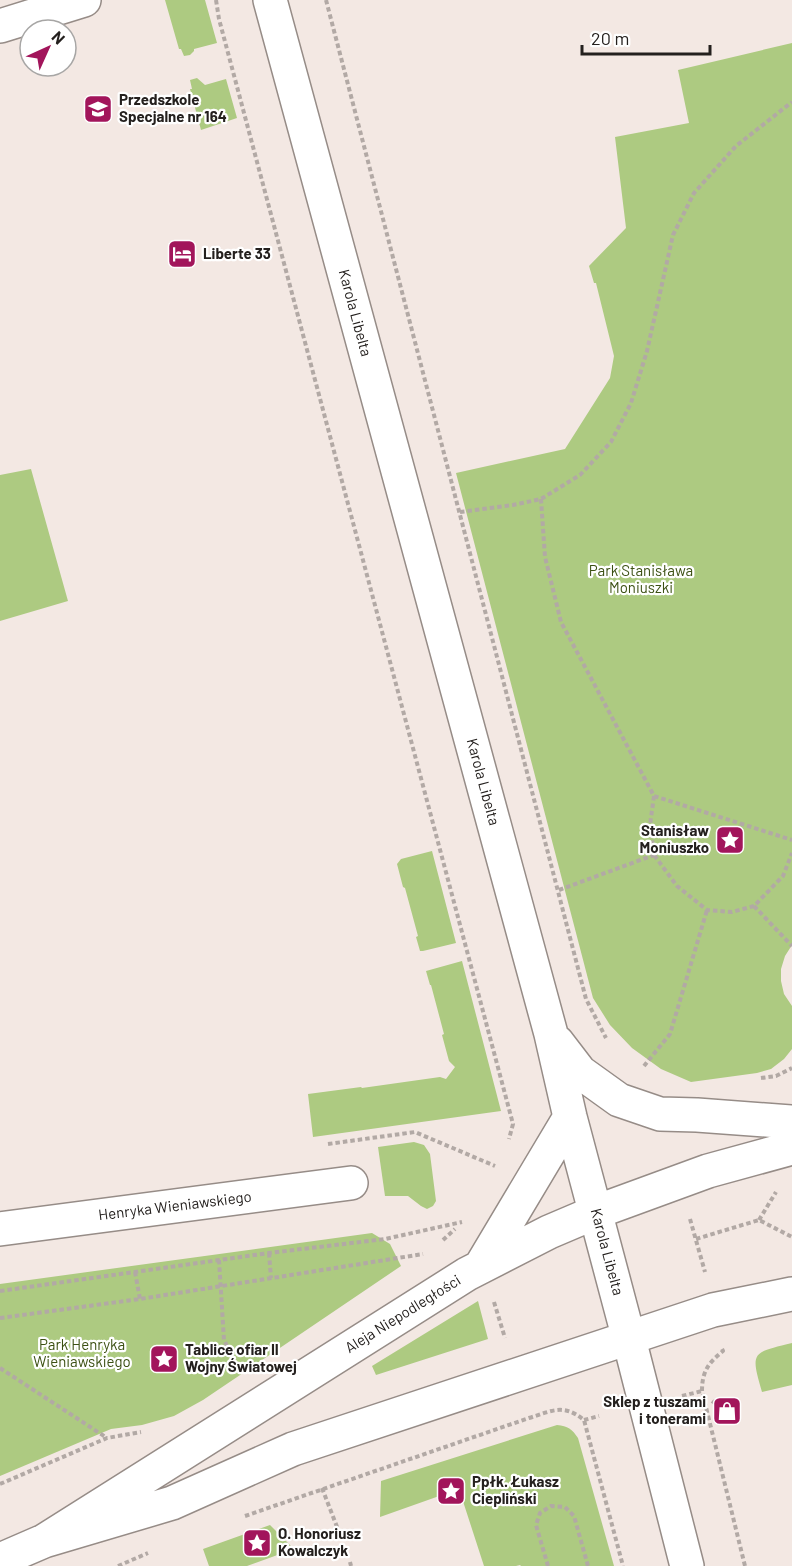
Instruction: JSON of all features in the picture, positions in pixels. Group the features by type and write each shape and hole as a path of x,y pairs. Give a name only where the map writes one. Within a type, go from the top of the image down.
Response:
{"street":[{"path":"0,26 84,0"},
{"name":"Karola Libelta","path":"270,0 551,1034 570,1117 687,1566"},
{"path":"551,1034 580,1072 619,1100 660,1114 792,1122"},
{"path":"481,1266 570,1117"},
{"name":"Aleja Niepodległości","path":"44,1541 403,1312 481,1266 549,1232 596,1212 708,1171 792,1148"},
{"name":"Henryka Wieniawskiego","path":"0,1229 351,1184"},
{"name":"Aleja Niepodległości","path":"0,1560 44,1541 172,1503 293,1449 713,1310 792,1294"}],"path":[{"path":"216,0 222,30 513,1124 507,1146"},
{"path":"326,0 586,999 606,1038"},
{"path":"459,512 541,499 580,476 611,442 631,403 646,351 673,235 694,193 736,146 792,102"},
{"path":"541,499 545,557 561,622 654,796 650,825 654,855 677,886 707,910 732,912 754,906 783,876 792,854"},
{"path":"654,796 792,840"},
{"path":"559,890 654,855"},
{"path":"754,906 792,945"},
{"path":"640,1072 670,1034 707,910"},
{"path":"696,1239 759,1220 782,1183"},
{"path":"688,1209 705,1274"},
{"path":"759,1220 792,1237"},
{"path":"0,1291 385,1239 462,1222 437,1245"},
{"path":"269,1253 271,1278"},
{"path":"0,1318 140,1299 429,1253 421,1260"},
{"path":"219,1260 224,1340 244,1379"},
{"path":"135,1272 140,1299"},
{"path":"493,1298 505,1339"},
{"path":"723,1352 706,1368 702,1380 702,1391 746,1566"},
{"path":"0,1368 107,1438"},
{"path":"681,1396 702,1391"},
{"path":"712,1401 717,1405"},
{"path":"238,1519 529,1418 558,1409 568,1410 584,1420 623,1566"},
{"path":"584,1420 599,1416"},
{"path":"0,1484 107,1438 148,1430"},
{"path":"322,1488 339,1532"},
{"path":"548,1566 536,1525 540,1513 551,1506 565,1507 574,1516 588,1566"},
{"path":"118,1566 151,1552"}],"green space":[{"path":"165,0 205,0 217,43 194,49 190,55 184,56 179,49"},
{"name":"Park Stanisława Moniuszki","path":"792,43 792,945 781,969 781,981 784,994 792,1006 792,1049 771,1069 691,1082 661,1069 632,1048 610,1025 593,998 456,473 565,449 610,378 614,356 596,283 594,283 589,266 626,228 615,137 689,123 678,70"},
{"path":"197,78 205,85 226,79 237,118 201,130 190,89 192,89 190,80"},
{"path":"31,469 68,601 0,621 0,475"},
{"path":"432,851 456,943 420,951 416,937 418,936 397,864 401,859"},
{"path":"462,961 501,1111 313,1137 308,1094 440,1077 446,1079 455,1067 449,1061 442,1035 444,1034 426,971"},
{"path":"414,1142 424,1145 430,1154 436,1201 427,1209 408,1196 385,1196 378,1147"},
{"name":"Park Henryka Wieniawskiego","path":"372,1233 390,1244 401,1266 203,1400 174,1416 142,1425 111,1429 0,1476 0,1284"},
{"path":"478,1301 488,1339 376,1375 372,1366"},
{"path":"792,1343 792,1385 762,1392 756,1368 758,1356 769,1349"},
{"path":"557,1425 569,1428 578,1438 614,1566 484,1566 459,1489 380,1517 381,1481"},
{"path":"270,1525 294,1549 247,1566 209,1566 203,1549"}],"place":[{"name":"Przedszkole Specjalne nr 164","path":"98,109"},
{"name":"Liberte 33","path":"182,254"},
{"name":"Stanisław Moniuszko","path":"730,840"},
{"name":"Tablice ofiar II Wojny Światowej","path":"164,1359"},
{"name":"Sklep z tuszami i tonerami","path":"727,1411"},
{"name":"Ppłk. Łukasz Ciepliński","path":"451,1491"},
{"name":"O. Honoriusz Kowalczyk","path":"257,1543"}]}
